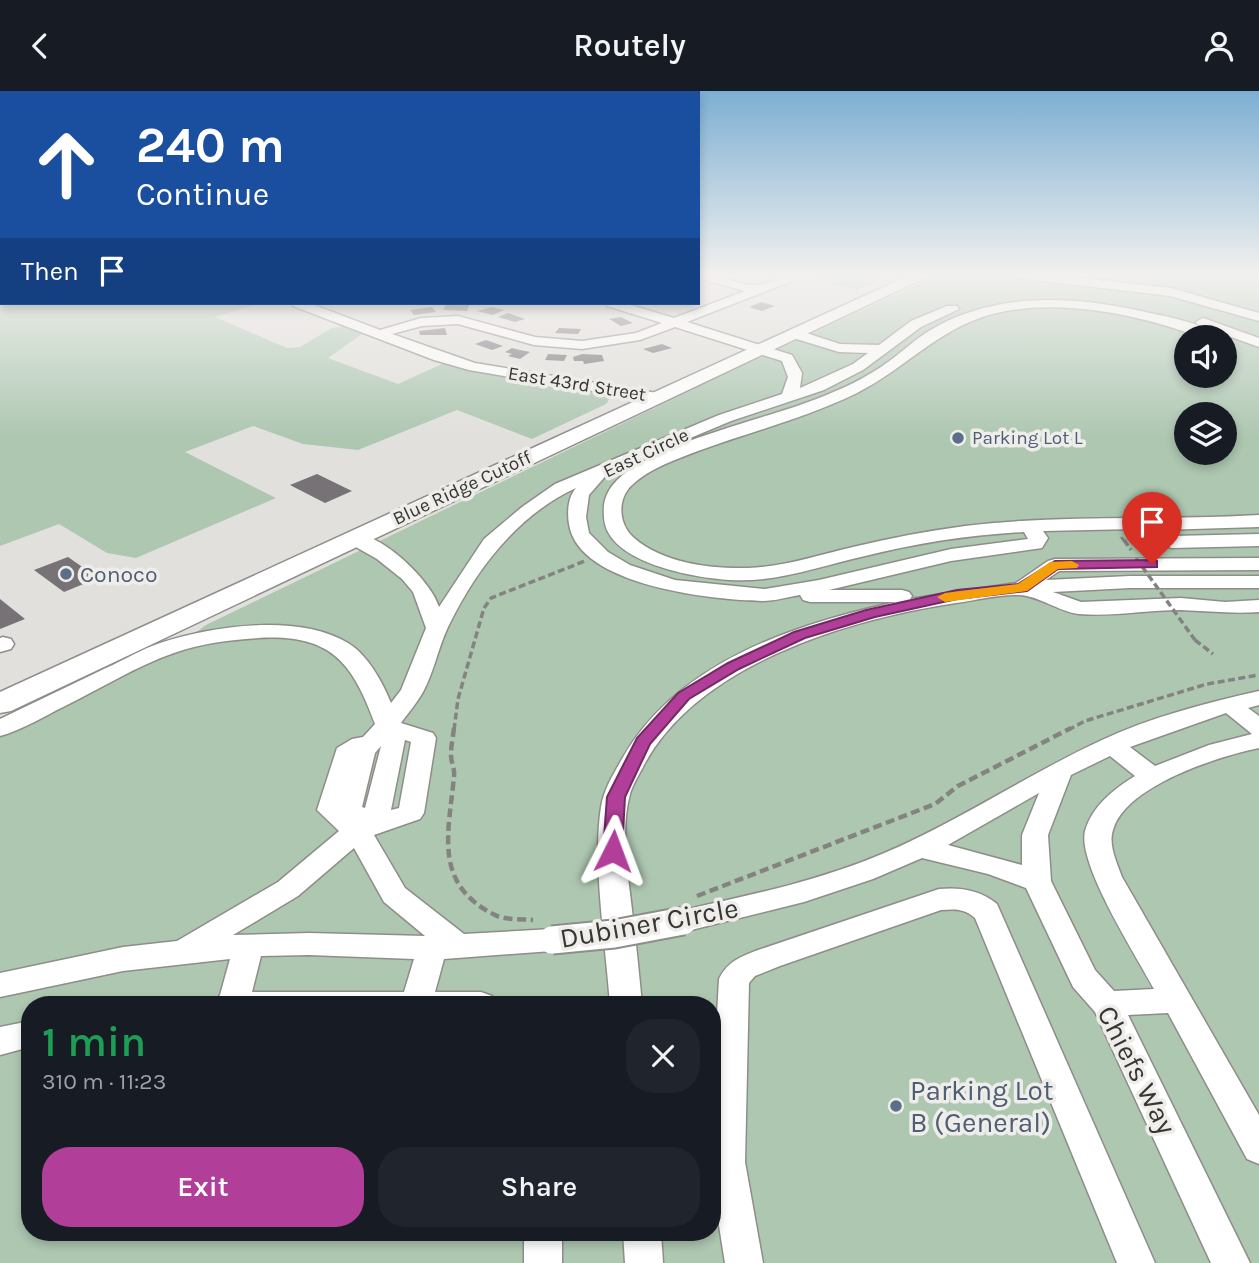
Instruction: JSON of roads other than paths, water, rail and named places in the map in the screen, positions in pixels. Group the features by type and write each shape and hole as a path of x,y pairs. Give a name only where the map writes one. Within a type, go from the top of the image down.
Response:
{"main road":[{"name":"Blue Ridge Cutoff","path":"0,704 806,329"}],"street":[{"name":"East 43rd Street","path":"365,329 474,367 659,397"},
{"path":"379,334 398,329"},
{"path":"488,329 524,339 582,345 629,339 658,329"},
{"path":"698,329 787,358 794,366 796,379 788,398"},
{"name":"East Circle","path":"910,329 858,367 819,387 726,418 603,468 580,494 577,517 580,535 601,556 624,569 672,586 765,595 957,595"},
{"path":"933,329 938,330"},
{"path":"942,329 874,377 838,396 642,469 625,482 615,495 611,507 612,520 631,547 651,558 702,571 753,574 783,570 917,539 1032,535 1141,524 1259,521"},
{"name":"East Circle","path":"1219,329 1259,343"},
{"path":"795,334 839,348 880,350 905,356"},
{"path":"1237,346 1259,355"},
{"path":"726,418 747,428"},
{"path":"655,445 674,455"},
{"path":"421,996 446,948 394,895 379,864 357,831 386,726 412,691 437,628 465,580 491,543 528,511 561,488 603,468"},
{"path":"1141,524 1161,539 1172,542 1259,540"},
{"name":"East Circle","path":"765,595 819,586 1032,535"},
{"path":"354,538 384,553 409,574 424,594 432,623 437,628"},
{"path":"1022,588 1055,565 1259,564"},
{"path":"1022,588 1061,577 1259,572"},
{"path":"625,996 613,851 616,797 643,742 684,696 799,635 871,613 957,595 1068,584 1259,584"},
{"path":"1022,588 1070,595 1259,593"},
{"path":"1022,588 1077,600 1152,597 1259,599"},
{"path":"1022,588 1079,608 1181,604 1225,608 1259,606"},
{"path":"0,728 166,648 221,634 254,631 297,633 341,647 367,675 386,726"},
{"name":"Dubiner Circle","path":"0,985 123,959 249,945 446,948 548,930 614,935 684,911 792,897 868,871 920,848 1111,745 1230,705 1259,698"},
{"path":"1230,705 1259,728"},
{"path":"183,951 288,889 357,831 411,813 424,738 386,726"},
{"path":"1259,740 1245,742 1153,777 1121,799 1106,814 1099,829 1099,852 1108,877 1259,1148"},
{"path":"1111,745 1153,777"},
{"name":"Chiefs Way","path":"1061,770 1035,835 1037,881 1084,978 1107,1005 1231,1263"},
{"path":"920,848 994,865 1037,881"},
{"path":"744,1263 727,1162 734,979 744,968 769,958 939,899 960,897 977,902 987,912 1136,1263"},
{"path":"233,996 249,945"},
{"path":"1107,1005 1177,1000"},
{"path":"0,1041 21,1036"},
{"path":"543,1241 544,1263"},
{"path":"643,1241 644,1263"}],"place":[{"name":"Parking Lot L","path":"958,438"},
{"name":"Conoco","path":"66,574"},
{"name":"Parking Lot B (General)","path":"896,1106"}]}
